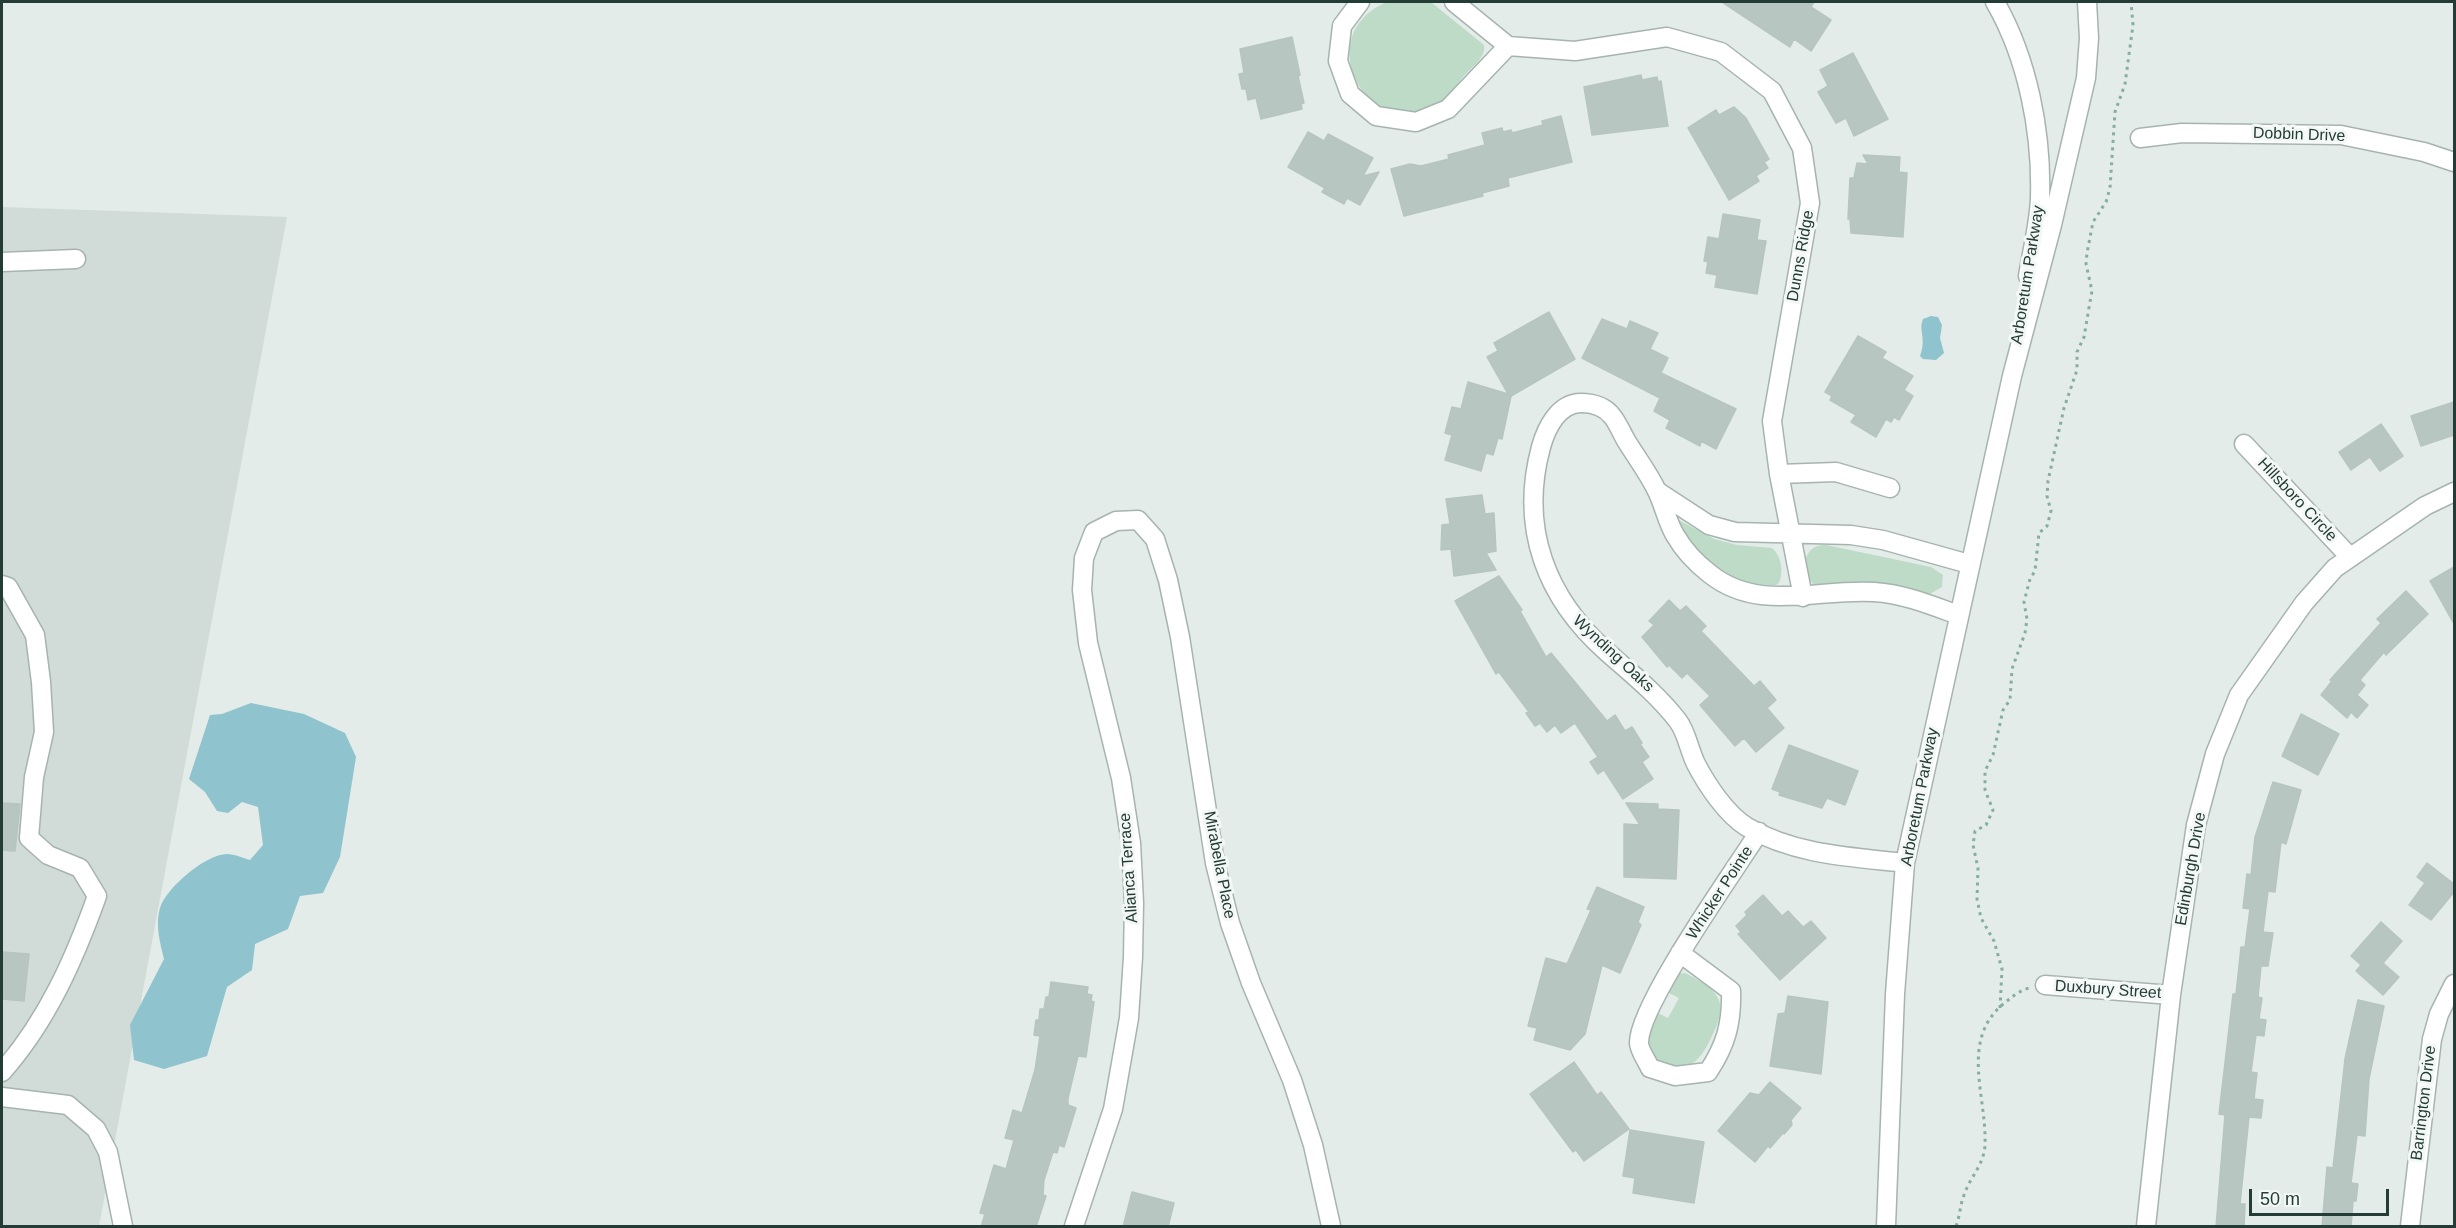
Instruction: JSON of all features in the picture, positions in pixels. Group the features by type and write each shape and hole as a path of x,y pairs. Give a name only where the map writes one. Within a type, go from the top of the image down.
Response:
{"street":[{"path":"1360,2 1342,26 1338,61 1350,94 1376,116 1416,122 1448,109 1508,46 1454,2"},
{"name":"Arboretum Parkway","path":"1995,2 2022,64 2036,129 2040,199 2012,376"},
{"name":"Arboretum Parkway","path":"1886,1227 1895,994 1905,863 2012,376 2052,225 2086,78 2089,38 2087,2"},
{"name":"Dunns Ridge","path":"1508,46 1575,51 1666,37 1721,52 1772,90 1802,148 1810,203 1772,421 1779,474 1793,534 1803,597"},
{"name":"Dobbin Drive","path":"2140,138 2182,133 2341,135 2424,152 2454,162"},
{"path":"2,262 76,259"},
{"name":"Wynding Oaks","path":"1905,863 1809,850 1744,825 1717,796 1696,763 1681,725 1658,695 1608,652 1570,614 1557,596 1540,550 1532,506 1537,464 1550,424 1560,412 1578,402 1597,405 1611,415 1657,491 1674,534 1711,575 1733,588 1756,594 1803,597 1870,591 1900,595 1958,615"},
{"name":"Hillsboro Circle","path":"2244,444 2349,556"},
{"path":"1779,474 1836,472 1890,488"},
{"name":"Wynding Oaks","path":"1657,491 1710,525 1735,532 1762,535 1823,532 1883,540 1969,564"},
{"name":"Edinburgh Drive","path":"2146,1227 2171,995 2196,825 2215,754 2239,695 2304,603 2349,556 2425,506 2454,492"},
{"name":"Mirabella Place","path":"1116,521 1138,520 1155,539 1180,637 1215,863 1230,923 1251,983 1292,1080 1312,1145 1331,1227"},
{"name":"Alianca Terrace","path":"1074,1227 1113,1109 1129,1018 1132,968 1134,903 1131,843 1121,778 1088,644 1082,590 1084,558 1094,532 1116,521"},
{"path":"2,585 8,587 35,634 41,682 44,732 34,777 29,838 48,855 80,868 97,896 78,949 51,1001 27,1043 2,1072"},
{"name":"Whicker Pointe","path":"1680,953 1731,991 1732,1017 1722,1051 1708,1072 1675,1076 1650,1068 1638,1044 1643,1022 1680,953 1759,832"},
{"name":"Barrington Drive","path":"2410,1227 2432,1039 2439,1014 2454,984"},
{"name":"Duxbury Street","path":"2045,986 2171,995"},
{"path":"2,1097 68,1105 96,1129 108,1152 123,1227"}],"path":[{"path":"2000,1008 2002,969 1994,941 1987,931 1979,908 1978,868 1973,845 1975,831 1991,818 1993,810 1984,790 1985,771 1993,755 2003,710 2010,700 2012,669 2025,633 2026,593 2035,572 2039,533 2047,526 2051,511 2047,496 2048,481 2064,408 2077,370 2077,352 2084,337 2092,291 2086,264 2087,253 2093,222 2106,202 2111,180 2113,157 2111,146 2115,112 2125,84 2133,25 2131,2"},
{"path":"1956,1227 1964,1196 1980,1166 1985,1144 1978,1066 1979,1041 1985,1024 2018,992 2045,986"}],"shaded area":[{"path":"2,207 287,217 99,1226 2,1226"}],"green space":[{"path":"1387,2 1432,3 1484,45 1480,59 1438,105 1412,114 1389,111 1370,99 1357,81 1350,60 1352,38 1364,18"},
{"path":"1673,517 1714,539 1737,545 1772,548 1781,564 1779,583 1761,588 1727,575 1696,552"},
{"path":"1826,545 1931,567 1943,575 1942,587 1930,594 1905,589 1817,587 1807,575 1805,561 1812,549"},
{"path":"1685,973 1712,990 1720,1003 1720,1013 1713,1033 1699,1057 1685,1068 1677,1069 1658,1062 1648,1053 1647,1023 1654,1011 1668,1018 1679,998 1665,991 1676,974"}],"water":[{"path":"1931,316 1938,317 1942,325 1940,338 1944,353 1936,360 1923,359 1920,356 1923,344 1921,327 1923,319"},
{"path":"251,703 304,714 345,733 356,757 340,857 323,893 300,896 288,929 255,944 252,970 227,987 207,1056 164,1069 134,1060 130,1025 164,959 158,927 160,908 178,882 198,866 227,854 250,860 263,845 258,807 242,802 228,813 217,811 205,792 189,779 210,715 222,714"}],"building":[{"path":"1722,2 1814,2 1811,7 1831,20 1811,51 1794,39 1790,47"},
{"path":"1292,37 1304,103 1301,104 1302,109 1261,119 1256,98 1248,100 1246,89 1242,89 1239,74 1244,73 1240,49"},
{"path":"1853,53 1888,119 1854,136 1846,118 1836,123 1818,92 1828,86 1820,70"},
{"path":"1641,75 1642,80 1657,77 1658,82 1661,81 1668,126 1592,135 1584,87"},
{"path":"1734,107 1746,118 1769,159 1764,162 1768,168 1756,176 1759,181 1729,200 1688,128 1716,110 1719,115"},
{"path":"1561,116 1572,162 1508,178 1509,186 1482,193 1483,196 1404,216 1391,169 1410,164 1421,166 1449,159 1448,155 1485,145 1482,133 1502,128 1503,132 1511,130 1512,133 1543,125 1542,121"},
{"path":"1308,132 1324,141 1328,134 1373,158 1363,176 1379,172 1360,205 1347,198 1344,204 1322,192 1325,188 1288,167"},
{"path":"1863,155 1900,157 1899,172 1907,173 1903,237 1851,233 1850,219 1848,219 1850,178 1854,178 1857,163 1868,164"},
{"path":"1723,214 1760,220 1757,240 1766,241 1757,294 1715,287 1717,275 1706,273 1708,262 1704,261 1708,237 1719,239"},
{"path":"1549,312 1575,359 1511,396 1502,439 1498,438 1493,455 1486,453 1481,471 1445,460 1452,435 1445,433 1452,407 1461,409 1468,382 1508,394 1487,357 1498,351 1494,343"},
{"path":"1602,319 1627,329 1630,321 1658,333 1650,349 1668,358 1661,373 1736,409 1716,449 1701,441 1700,446 1666,428 1670,420 1654,411 1660,398 1582,358"},
{"path":"1858,336 1886,352 1882,358 1913,376 1904,390 1913,396 1899,420 1894,417 1891,422 1886,419 1876,437 1851,422 1856,415 1830,400 1832,396 1825,392"},
{"path":"2454,402 2454,435 2421,446 2411,416"},
{"path":"2381,424 2403,456 2380,471 2370,457 2351,470 2339,452"},
{"path":"1482,495 1485,514 1494,513 1496,551 1486,553 1496,570 1454,576 1451,549 1441,550 1442,525 1450,524 1446,499"},
{"path":"2454,567 2454,624 2430,581"},
{"path":"1499,576 1522,610 1520,611 1546,657 1551,653 1607,721 1615,715 1625,731 1632,727 1642,743 1640,744 1649,757 1642,762 1653,779 1623,799 1604,770 1598,774 1590,762 1598,757 1575,723 1561,733 1555,725 1547,732 1540,723 1535,726 1526,713 1529,712 1499,672 1496,674 1455,601"},
{"path":"2406,591 2428,614 2386,655 2384,652 2360,680 2365,685 2357,695 2368,705 2357,718 2351,712 2347,718 2321,695 2332,681 2330,680 2381,623 2377,619"},
{"path":"1669,600 1680,611 1686,606 1706,626 1701,631 1754,686 1760,681 1776,700 1767,708 1784,728 1756,752 1744,738 1735,746 1700,705 1710,696 1687,673 1682,678 1669,665 1667,667 1642,637 1654,625 1649,621"},
{"path":"2301,714 2339,734 2318,775 2282,756"},
{"path":"1789,745 1858,771 1845,805 1827,798 1822,808 1779,795 1780,792 1772,789"},
{"path":"2273,782 2301,790 2286,844 2281,842 2275,892 2268,891 2263,932 2273,933 2268,966 2261,966 2258,997 2262,998 2259,1019 2266,1020 2264,1036 2256,1035 2251,1072 2257,1073 2254,1099 2263,1100 2261,1118 2249,1117 2240,1204 2245,1204 2244,1227 2216,1227 2225,1115 2219,1114 2233,994 2236,994 2241,947 2245,947 2250,909 2243,908 2247,874 2251,875 2255,837"},
{"path":"2,803 20,804 15,851 2,850"},
{"path":"1626,803 1658,804 1658,809 1679,810 1676,879 1624,877 1624,824 1640,825"},
{"path":"2427,863 2454,884 2454,892 2431,920 2409,905 2425,883 2417,877"},
{"path":"1597,887 1644,907 1638,922 1641,925 1620,973 1602,965 1585,1034 1570,1050 1534,1040 1537,1028 1528,1026 1546,958 1567,964 1591,910 1587,909"},
{"path":"1763,895 1782,916 1788,911 1803,927 1811,921 1826,938 1780,980 1738,934 1741,932 1736,926 1747,915 1745,912"},
{"path":"2381,922 2402,941 2383,963 2399,977 2383,995 2356,971 2361,965 2351,956"},
{"path":"2,952 29,954 24,1001 2,999"},
{"path":"1051,982 1088,987 1087,994 1092,995 1091,1001 1094,1002 1086,1057 1078,1056 1068,1098 1068,1105 1076,1108 1064,1147 1059,1145 1057,1153 1053,1152 1044,1180 1043,1195 1046,1196 1036,1227 981,1227 985,1214 980,1213 994,1165 1006,1169 1014,1140 1005,1138 1013,1110 1022,1113 1035,1070 1040,1036 1034,1035 1036,1020 1039,1020 1040,1009 1044,1009 1046,997 1049,997"},
{"path":"1788,996 1828,1002 1821,1074 1770,1066 1778,1014 1785,1013"},
{"path":"2358,1000 2384,1006 2369,1079 2365,1136 2357,1135 2351,1183 2358,1184 2356,1201 2353,1201 2351,1227 2322,1227 2327,1167 2333,1168 2345,1059"},
{"path":"1574,1062 1597,1095 1601,1092 1629,1129 1584,1161 1576,1150 1573,1152 1530,1094"},
{"path":"1770,1082 1801,1108 1791,1120 1792,1125 1770,1148 1768,1146 1755,1162 1718,1131 1750,1093 1759,1095"},
{"path":"1630,1130 1704,1142 1694,1203 1633,1193 1635,1178 1623,1176"},
{"path":"1132,1192 1174,1203 1168,1227 1123,1227"}]}
